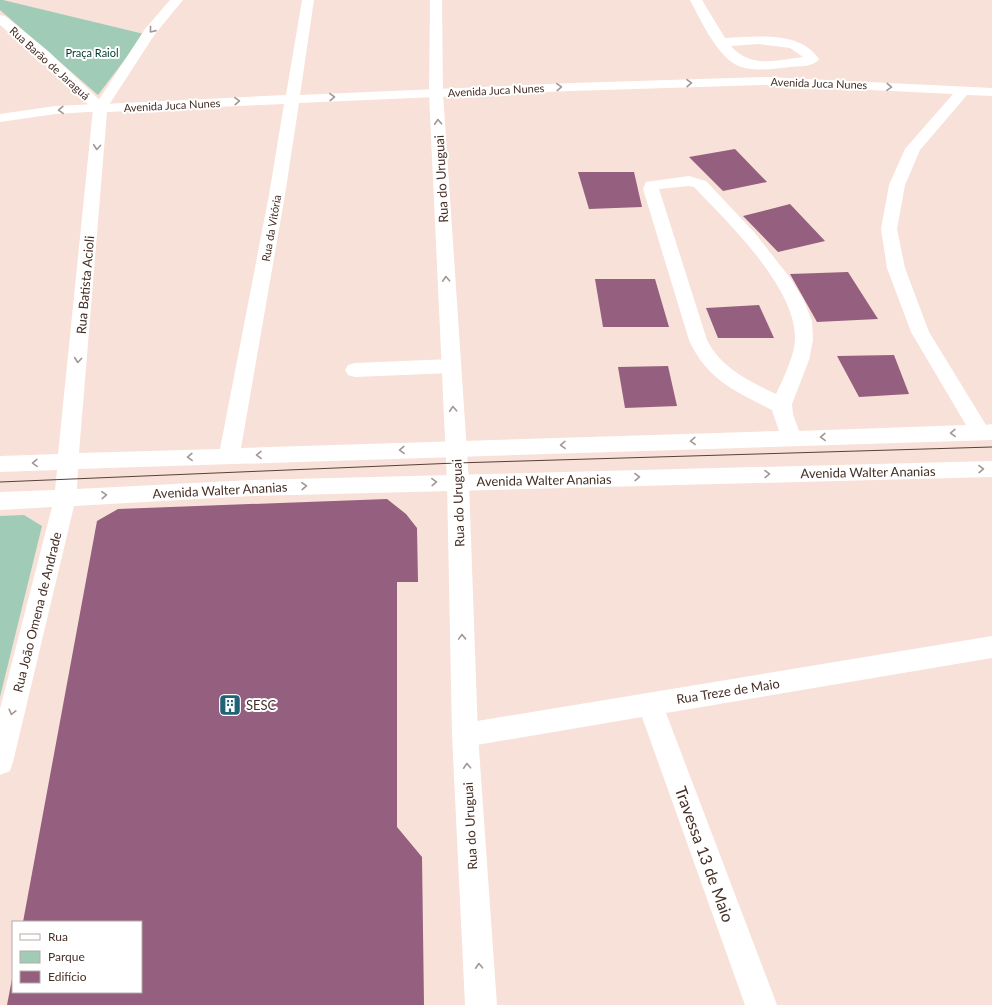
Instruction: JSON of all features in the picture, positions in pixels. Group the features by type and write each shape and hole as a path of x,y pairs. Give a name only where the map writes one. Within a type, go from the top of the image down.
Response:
{"street":[{"path":"100,108 150,32 177,0"},
{"name":"Rua da Vitória","path":"229,456 293,99 308,0"},
{"name":"Rua do Uruguai","path":"436,0 436,93 458,482 465,735 481,1005"},
{"path":"696,0 732,57 743,63 762,65 806,61 812,59 806,51 794,45 780,42 723,42"},
{"name":"Rua Barão de Jaraguá","path":"0,19 43,54 100,108"},
{"name":"Avenida Juca Nunes","path":"0,118 55,110 578,86 766,81 992,92"},
{"path":"963,91 913,149 897,185 889,228 896,268 920,332 987,432"},
{"name":"Rua Batista Acioli","path":"69,461 100,108"},
{"path":"782,406 740,384 720,370 707,358 696,333 651,189 652,185 689,181 700,184 755,245 777,272 794,299 802,320 804,338 801,354 782,406 792,438"},
{"path":"355,370 451,366"},
{"path":"0,464 455,448 987,432"},
{"name":"Rua João Omena de Andrade","path":"0,762 65,497 69,461"},
{"name":"Avenida Walter Ananias","path":"0,501 252,488 992,469"},
{"name":"Rua Treze de Maio","path":"465,735 992,647"},
{"name":"Travessa 13 de Maio","path":"650,704 761,1005"}],"green space":[{"name":"Praça Raiol","path":"0,0 144,34 98,95 0,10"},
{"path":"24,515 42,526 0,697 0,516"}],"building":[{"path":"735,149 767,182 723,191 689,157"},
{"path":"578,172 634,172 642,207 589,209"},
{"path":"790,204 825,241 778,252 743,216"},
{"path":"848,272 878,319 817,322 790,274"},
{"path":"595,279 655,279 669,327 603,327"},
{"path":"759,305 774,338 718,338 706,308"},
{"path":"894,355 909,394 859,397 837,356"},
{"path":"668,366 677,406 625,408 618,367"},
{"name":"SESC","path":"387,499 406,514 417,528 418,582 397,582 397,827 422,857 424,1005 7,1005 12,979 12,993 142,993 142,921 23,921 97,521 118,509"}],"tram line":[{"path":"0,482 456,463 992,447"}],"place":[{"name":"SESC","path":"230,705"}]}
